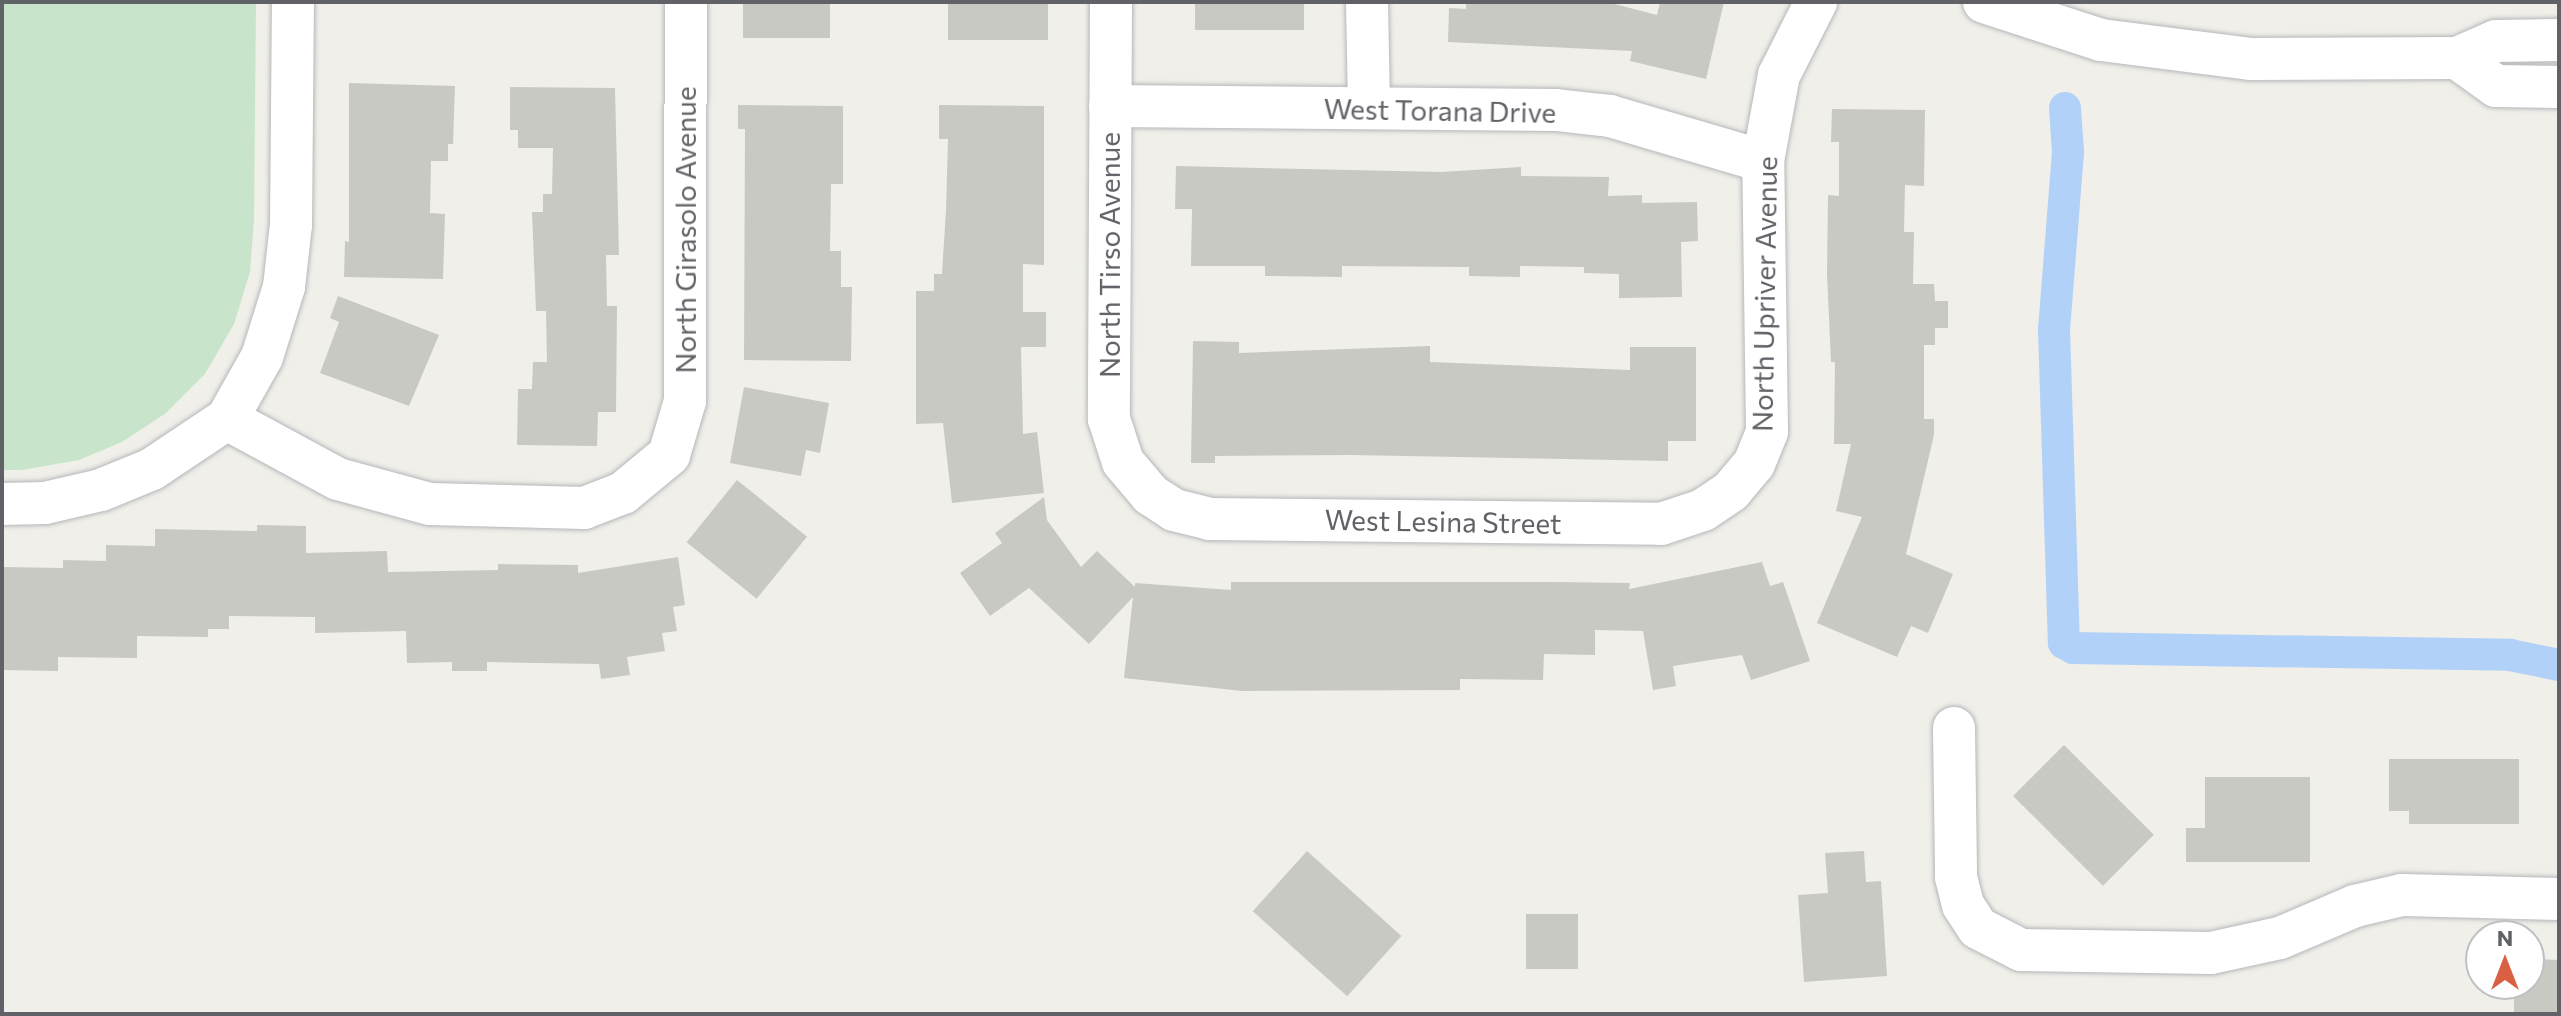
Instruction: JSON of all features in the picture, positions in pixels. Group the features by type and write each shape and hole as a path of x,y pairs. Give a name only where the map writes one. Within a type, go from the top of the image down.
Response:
{"street":[{"path":"2,504 45,503 101,490 152,469 227,419 262,357 284,287 291,225 293,2"},
{"name":"North Girasolo Avenue","path":"227,419 338,479 430,504 584,508 623,493 669,455 685,401 686,2"},
{"name":"North Tirso Avenue","path":"1111,2 1109,419 1123,462 1151,495"},
{"path":"1367,2 1369,108"},
{"name":"North Upriver Avenue","path":"1731,491 1754,464 1767,431 1763,161 1779,75 1816,2"},
{"path":"1984,2 2101,40 2252,59 2457,58 2496,41 2559,40"},
{"path":"2457,58 2496,86 2559,87"},
{"name":"West Torana Drive","path":"1110,106 1556,110 1610,116 1763,161"},
{"name":"West Lesina Street","path":"1151,495 1174,510 1209,519 1661,524 1703,510 1731,491"},
{"path":"1954,728 1956,877 1963,905 1978,928 2021,950 2177,956 2280,938 2355,906 2402,895 2559,899"}],"green space":[{"path":"2,2 256,2 254,220 250,272 234,324 205,374 166,413 122,442 79,460 22,470 2,470"}],"building":[{"path":"743,2 830,2 830,38 743,38"},
{"path":"948,2 1048,2 1048,40 948,40"},
{"path":"1195,2 1304,2 1304,30 1195,30"},
{"path":"1466,2 1607,2 1657,15 1660,2 1724,2 1706,79 1630,61 1632,51 1448,42 1449,8 1466,9"},
{"path":"349,83 455,86 453,144 448,144 448,161 431,161 430,213 445,214 443,279 344,277 345,241 349,242"},
{"path":"510,87 615,88 619,255 606,255 607,306 617,306 616,412 598,412 597,446 517,445 518,389 532,389 533,362 547,362 546,311 536,311 532,212 543,212 543,194 552,194 553,148 518,148 518,130 510,130"},
{"path":"738,105 843,106 843,184 831,184 830,251 841,251 841,287 852,287 851,361 744,360 745,129 738,129"},
{"path":"939,105 1044,106 1044,265 1023,264 1023,312 1046,312 1046,347 1021,347 1023,434 1037,432 1044,493 952,503 943,423 916,424 916,291 934,291 934,274 942,274 948,139 939,139"},
{"path":"1832,109 1925,110 1924,186 1905,185 1904,232 1914,232 1913,284 1934,284 1935,301 1948,301 1948,328 1935,328 1935,345 1924,345 1924,419 1934,419 1934,435 1906,554 1953,574 1928,633 1911,626 1897,657 1817,623 1862,517 1836,511 1851,444 1834,444 1835,362 1831,362 1827,274 1828,195 1839,196 1839,142 1831,142"},
{"path":"1176,166 1441,172 1521,167 1521,176 1609,177 1608,196 1642,195 1642,203 1697,202 1698,241 1681,242 1682,297 1619,298 1619,274 1584,273 1584,267 1520,266 1520,277 1469,276 1469,267 1342,266 1342,277 1265,276 1265,266 1191,266 1192,209 1175,209"},
{"path":"338,296 439,335 409,406 320,373 339,322 330,318"},
{"path":"1193,341 1239,342 1239,353 1430,346 1430,362 1630,370 1630,347 1696,347 1696,441 1668,441 1668,461 1352,455 1215,456 1215,463 1191,463"},
{"path":"744,387 829,403 820,453 806,450 801,476 730,463"},
{"path":"737,480 807,537 757,599 687,542"},
{"path":"1044,497 1047,520 1081,567 1097,551 1135,587 1135,583 1231,590 1231,582 1554,582 1630,583 1629,589 1762,562 1770,586 1783,582 1810,661 1751,680 1742,655 1673,666 1676,686 1653,690 1643,631 1595,630 1595,655 1544,654 1543,680 1460,679 1460,690 1242,691 1124,678 1133,597 1089,644 1029,588 990,616 960,573 1002,543 995,533"},
{"path":"257,525 306,526 306,553 387,551 388,572 498,570 498,564 578,565 578,573 678,557 685,605 673,607 677,631 662,633 665,651 627,657 630,675 601,679 599,664 487,662 487,671 452,671 452,662 407,663 406,631 315,633 315,617 229,616 229,629 208,629 208,637 137,636 137,658 58,657 58,671 2,670 2,567 63,568 63,560 106,561 106,545 155,546 155,529 257,531"},
{"path":"2064,745 2154,835 2103,886 2013,796"},
{"path":"2389,759 2519,759 2519,824 2409,824 2409,811 2389,811"},
{"path":"2205,777 2310,777 2310,862 2186,862 2186,828 2205,828"},
{"path":"1307,851 1401,936 1347,996 1253,911"},
{"path":"1864,851 1866,882 1881,881 1887,976 1804,982 1798,895 1828,893 1825,853"},
{"path":"1526,914 1578,914 1578,969 1526,969"},
{"path":"2545,960 2559,960 2559,1014 2514,1014 2514,1000 2545,1000"}],"waterway":[{"path":"2065,108 2068,152 2054,329 2064,643 2073,648 2510,655 2559,665"}]}
